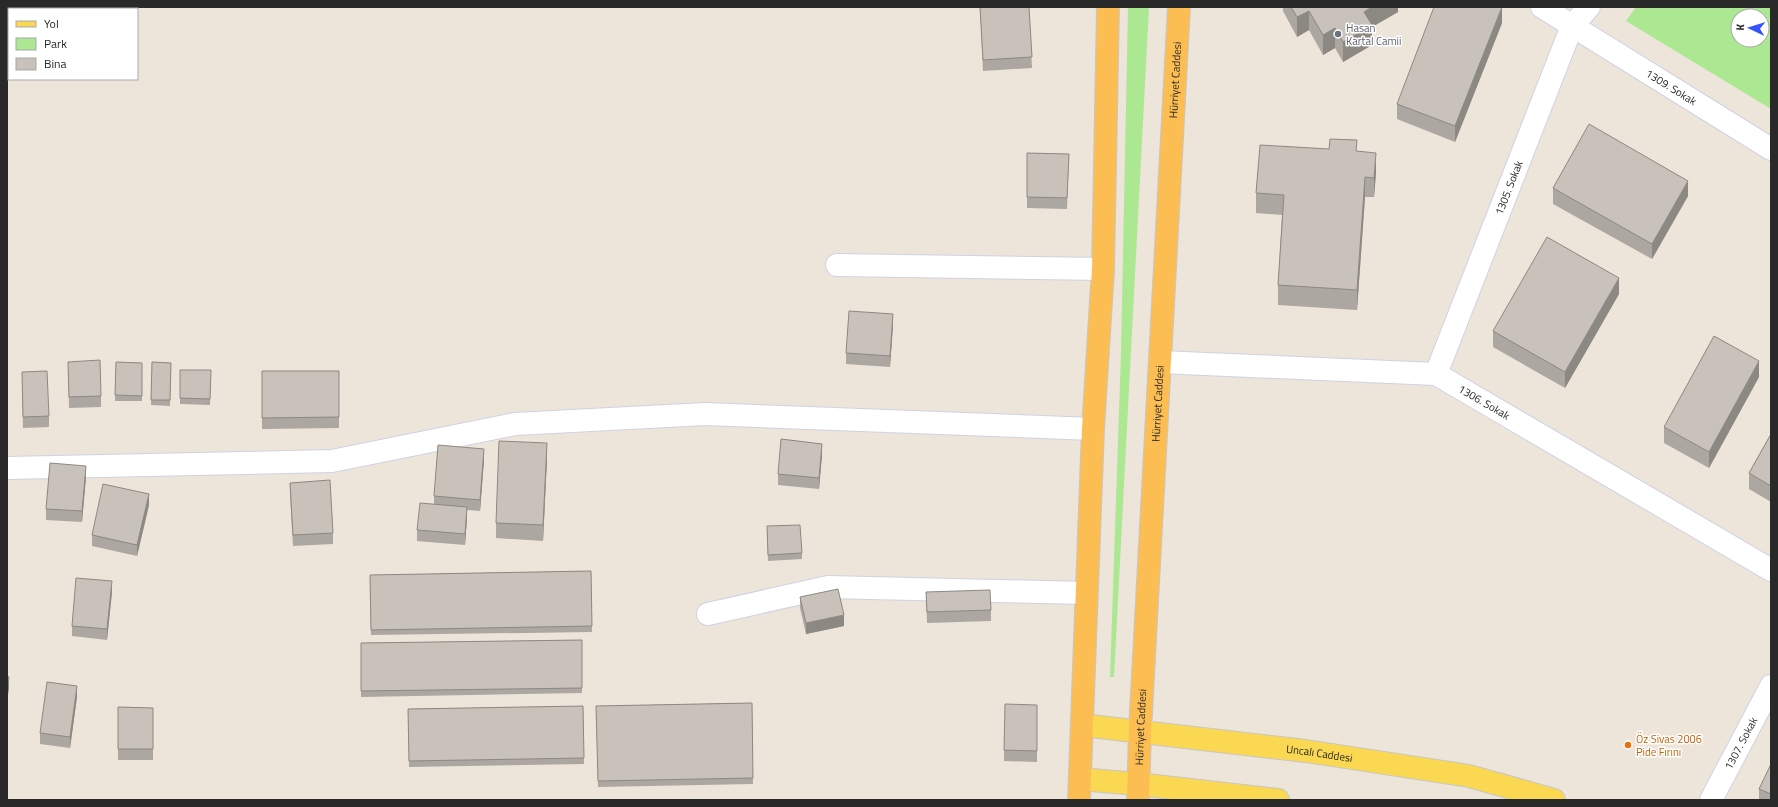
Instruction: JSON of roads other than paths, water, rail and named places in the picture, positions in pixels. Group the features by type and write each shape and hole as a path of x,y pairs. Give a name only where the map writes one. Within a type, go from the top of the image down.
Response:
{"highway":[{"path":"1079,790 1093,429 1103,269 1108,7"},
{"name":"Hürriyet Caddesi","path":"1138,792 1179,7"}],"main road":[{"name":"Uncalı Caddesi","path":"1082,726 1306,751 1469,776 1554,800"},
{"path":"1079,790 1278,800"}],"street":[{"name":"1309. Sokak","path":"1542,7 1771,149"},
{"name":"1305. Sokak","path":"1436,374 1572,26 1590,7"},
{"path":"838,265 1103,269"},
{"name":"1306. Sokak","path":"1160,362 1436,374 1771,570"},
{"path":"7,468 332,461 515,424 704,414 1093,429"},
{"path":"708,614 828,587 1086,593"},
{"name":"1307. Sokak","path":"1711,800 1771,686"}],"place":[{"name":"Hasan Kartal Camii","path":"1338,34"},
{"name":"Öz Sivas 2006 Pide Fırını","path":"1628,745"}]}
